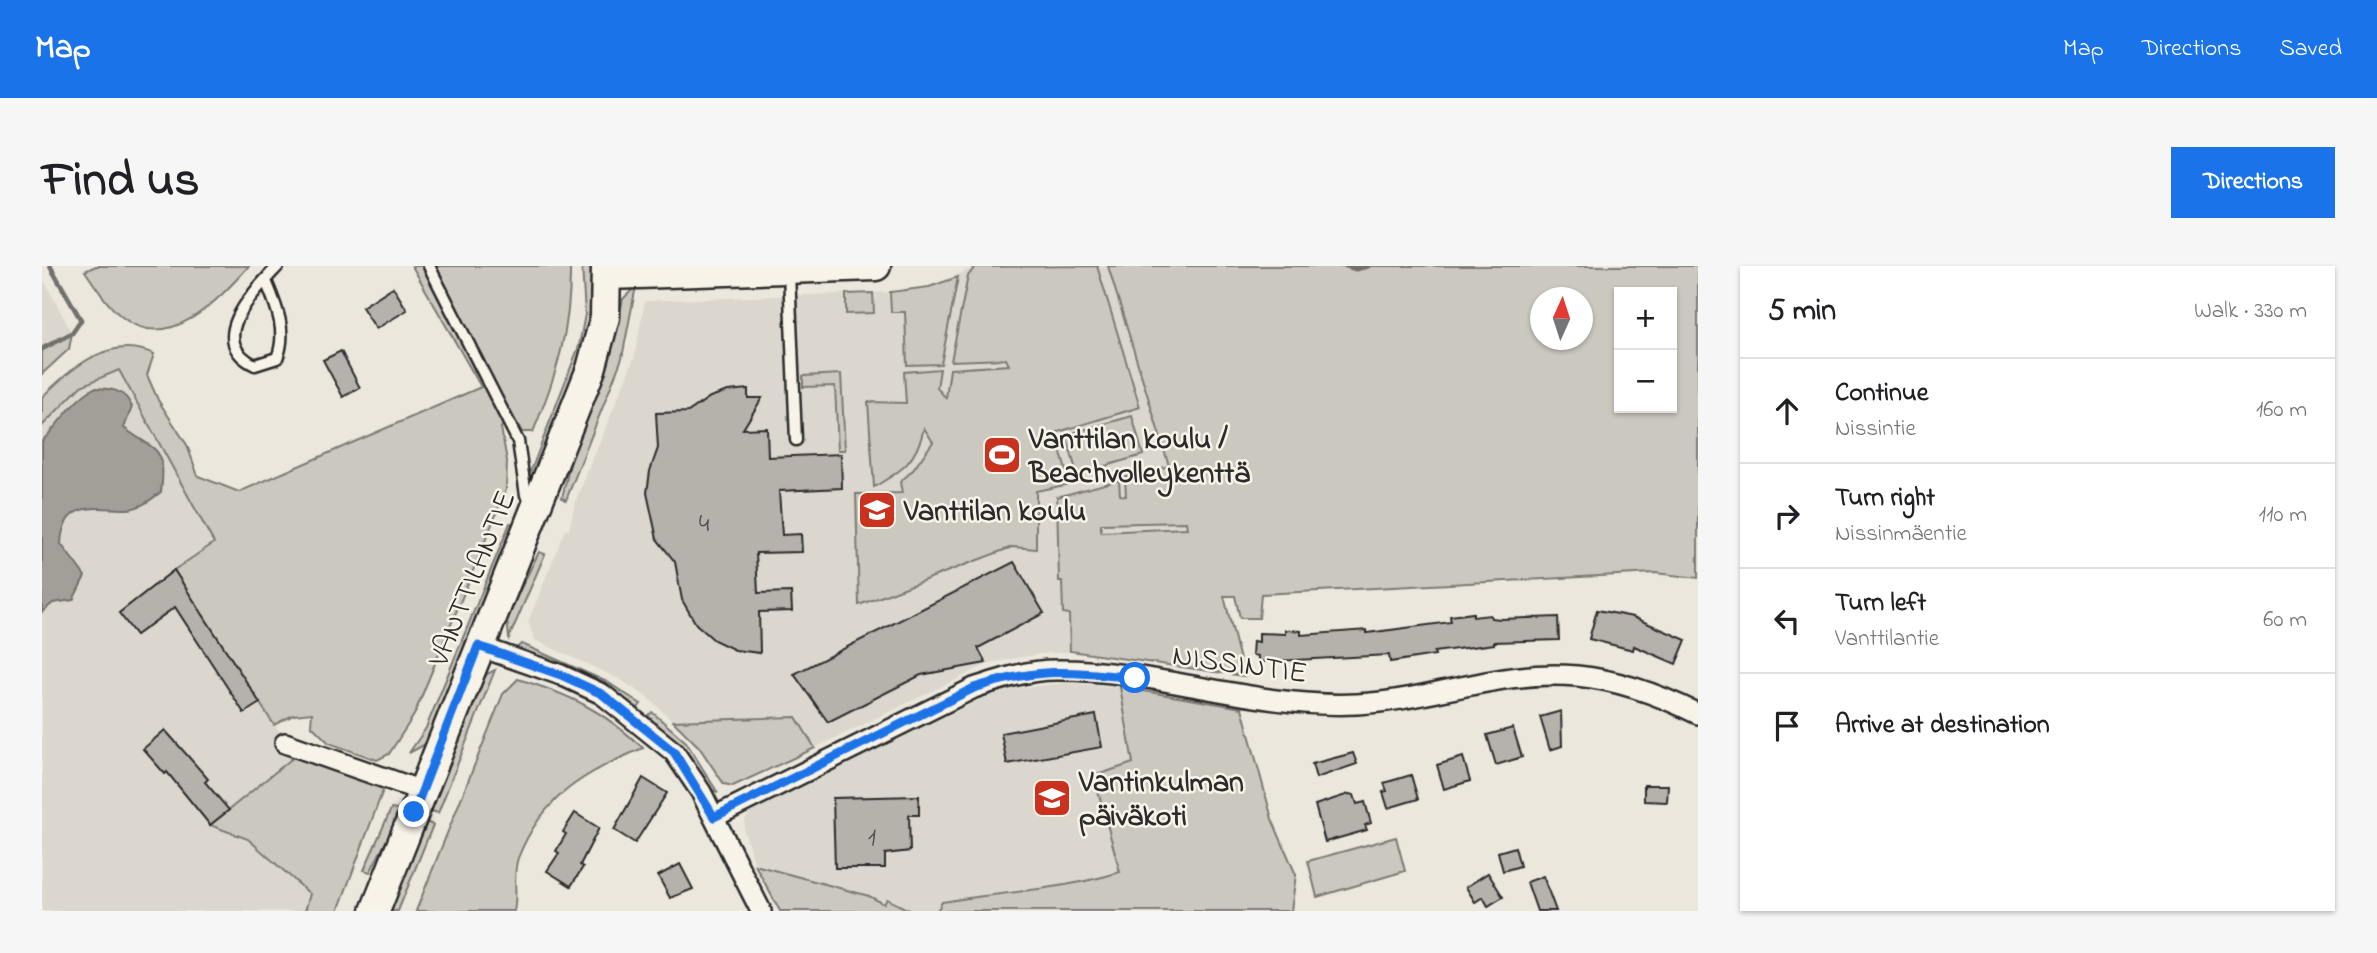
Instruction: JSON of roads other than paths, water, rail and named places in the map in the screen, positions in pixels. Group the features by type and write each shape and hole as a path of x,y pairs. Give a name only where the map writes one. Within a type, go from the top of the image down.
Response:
{"street":[{"path":"607,270 876,266"},
{"name":"VANTTILANTIE","path":"374,911 591,369 604,317 607,270"},
{"path":"478,646 561,675 602,694 674,752 714,817 761,911"},
{"name":"NISSINTIE","path":"714,817 974,688 1014,675 1056,670 1135,678 1303,703 1353,704 1422,695 1484,680 1534,674 1579,676 1615,681 1698,714"},
{"path":"285,743 422,791"}],"lane":[{"path":"266,281 276,306 282,347 277,358 255,365 244,359 236,348 233,329 241,309 278,266"},
{"path":"429,266 518,441 526,495 537,506"},
{"path":"789,269 796,440"}],"waterway":[{"path":"42,349 72,333 81,320 50,266"},
{"path":"1346,266 1356,269 1368,266"}],"place":[{"name":"Vanttilan koulu / Beachvolleykenttä","path":"1002,455"},
{"name":"Vanttilan koulu","path":"877,510"},
{"name":"Vantinkulman päiväkoti","path":"1052,798"}]}
